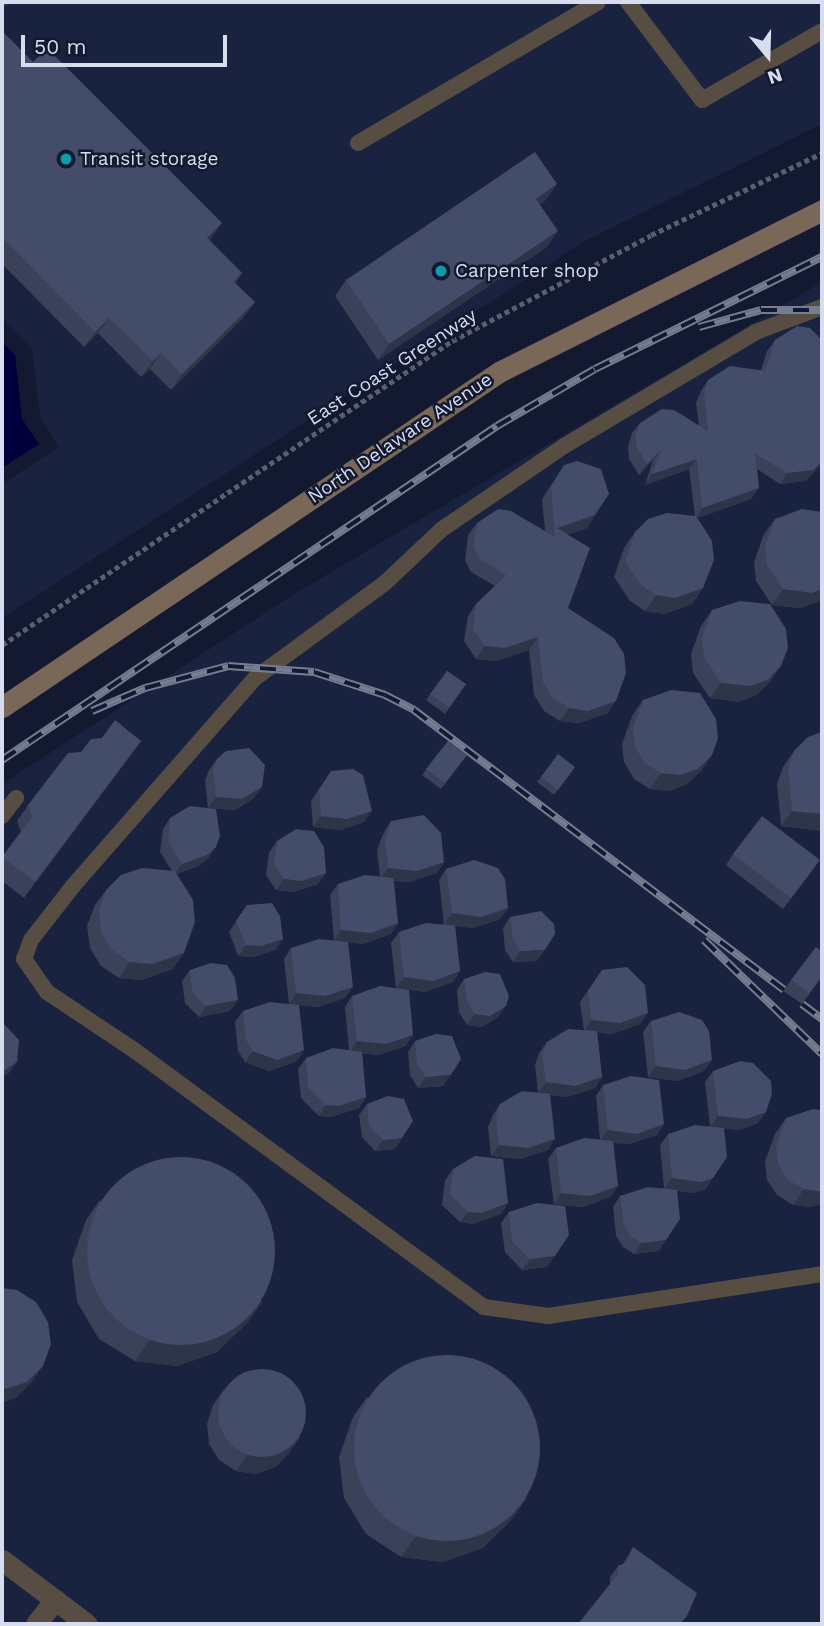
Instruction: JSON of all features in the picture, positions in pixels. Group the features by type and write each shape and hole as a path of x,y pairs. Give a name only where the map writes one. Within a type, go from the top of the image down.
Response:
{"street":[{"name":"North Delaware Avenue","path":"2,707 499,372 822,210"},
{"path":"2,1560 87,1624"},
{"path":"36,1624 55,1600"}],"lane":[{"path":"358,143 598,2"},
{"path":"628,2 702,100 822,31"},
{"path":"822,307 756,332 564,446 441,530 385,583 255,678 73,886 31,940 24,959 47,992 134,1050 484,1307 548,1316 822,1274"},
{"path":"2,816 16,798"}],"path":[{"name":"East Coast Greenway","path":"2,645 452,341 651,235 822,153"}],"shaded area":[{"path":"2,2 822,2 822,124 585,241 2,618 2,484 59,447 40,416 32,349 2,319"},
{"path":"822,282 822,1624 2,1624 2,784 294,594"},
{"path":"2,342 15,355 22,419 39,444 2,468"}],"building":[{"name":"Transit storage","path":"2,31 33,62 47,48 222,223 207,238 242,273 233,281 255,302 182,374 161,353 153,361 109,318 95,332 2,237"},
{"name":"Carpenter shop","path":"535,152 557,184 536,199 558,231 389,344 346,280"},
{"path":"797,326 810,328 822,340 822,461 813,470 787,473 755,453 759,488 702,508 697,459 652,474 661,450 647,464 637,448 635,435 640,423 662,409 674,410 708,431 704,392 708,380 730,366 765,371 775,340"},
{"path":"577,461 601,469 609,494 595,515 557,528 590,548 568,608 614,638 624,654 626,673 616,701 588,711 569,708 553,698 543,682 538,637 505,648 485,646 473,629 476,604 506,575 480,559 473,548 477,523 498,509 511,511 555,537 551,487 564,465"},
{"path":"802,509 822,512 822,589 812,593 783,589 767,565 765,546 775,519"},
{"path":"667,513 696,516 712,541 714,560 703,588 675,598 656,595 641,585 625,561 635,532 648,519"},
{"path":"740,601 770,604 786,629 788,648 781,666 768,680 750,686 721,683 704,657 702,638 712,610"},
{"path":"447,671 466,684 449,708 430,694"},
{"path":"671,690 700,693 716,719 718,738 712,755 698,769 680,775 661,773 645,763 635,747 633,728 643,700"},
{"path":"115,720 141,741 35,882 2,857 32,817 28,805 68,753 81,752 91,739 102,738"},
{"path":"822,732 822,814 792,811 788,768 794,751 808,737"},
{"path":"448,741 467,755 445,783 426,769"},
{"path":"249,748 265,765 262,787 242,799 216,797 213,770 217,759 226,751"},
{"path":"558,754 575,767 558,790 541,777"},
{"path":"353,769 363,775 372,811 347,819 321,816 319,790 331,771"},
{"path":"190,806 216,809 220,836 216,847 207,855 182,864 168,841 170,818"},
{"path":"424,815 441,833 444,862 417,871 388,868 385,839 391,821"},
{"path":"762,816 820,860 791,898 733,854"},
{"path":"296,829 314,831 324,847 326,873 302,881 284,879 274,864 277,841"},
{"path":"474,860 498,868 505,879 508,908 481,917 452,913 446,869"},
{"path":"142,868 175,871 193,900 195,922 184,953 152,964 130,962 112,950 101,932 99,910 106,890 121,875"},
{"path":"365,875 393,878 398,923 371,933 341,930 338,884"},
{"path":"272,903 280,916 283,939 261,946 246,945 236,921 247,905"},
{"path":"541,911 554,924 555,934 545,950 520,951 513,939 510,917"},
{"path":"426,923 455,926 460,971 433,981 404,977 399,932"},
{"path":"319,939 348,942 353,987 325,996 296,993 291,948"},
{"path":"816,947 822,952 822,976 809,993 791,980"},
{"path":"211,963 227,965 235,978 238,1000 206,1006 192,992 190,970"},
{"path":"627,967 645,985 648,1013 620,1023 591,1020 588,991 602,970"},
{"path":"485,972 500,974 509,996 506,1006 490,1016 475,1014 467,1001 464,979"},
{"path":"380,986 409,990 413,1035 386,1044 357,1041 352,996"},
{"path":"270,1002 299,1005 304,1050 277,1060 253,1051 246,1040 243,1011"},
{"path":"679,1012 702,1020 709,1031 712,1060 685,1070 656,1066 651,1021"},
{"path":"2,1025 19,1040 17,1062 2,1072"},
{"path":"568,1029 597,1031 602,1077 575,1086 546,1082 542,1054 547,1042"},
{"path":"436,1034 452,1036 461,1059 451,1075 426,1077 417,1064 415,1041"},
{"path":"333,1048 362,1052 366,1097 339,1106 326,1105 308,1087 306,1058"},
{"path":"740,1061 753,1063 771,1081 772,1094 766,1112 747,1119 718,1116 713,1071"},
{"path":"631,1076 659,1080 664,1124 637,1134 608,1130 603,1085"},
{"path":"522,1091 550,1094 555,1139 528,1148 499,1145 496,1116 500,1104"},
{"path":"388,1096 404,1099 413,1121 402,1138 383,1140 369,1126 367,1104"},
{"path":"813,1109 822,1110 822,1192 804,1189 788,1180 778,1164 776,1145 786,1118"},
{"path":"695,1125 724,1128 727,1157 713,1178 701,1182 672,1178 668,1134"},
{"path":"584,1138 613,1141 618,1186 590,1196 561,1193 556,1148"},
{"path":"475,1156 503,1159 508,1203 481,1213 468,1212 450,1194 453,1169"},
{"path":"181,1157 217,1164 247,1185 268,1215 275,1251 268,1287 247,1317 217,1338 181,1345 145,1338 115,1317 94,1287 87,1251 94,1215 115,1185 145,1164"},
{"path":"648,1187 677,1190 680,1219 666,1240 641,1243 630,1236 624,1225 620,1196"},
{"path":"537,1203 565,1206 569,1235 555,1256 530,1259 512,1241 509,1212"},
{"path":"2,1288 17,1290 36,1302 48,1322 51,1344 43,1366 27,1382 5,1389 2,1389"},
{"path":"447,1355 483,1362 513,1382 533,1412 540,1448 533,1484 513,1514 483,1534 447,1541 411,1534 381,1514 361,1484 354,1448 361,1412 381,1382 411,1362"},
{"path":"262,1369 287,1376 299,1388 306,1413 299,1438 287,1450 262,1457 237,1450 225,1438 218,1413 225,1388 237,1376"},
{"path":"633,1547 697,1593 687,1616 680,1624 578,1624 618,1574 618,1566 626,1563"}],"railway":[{"path":"2,760 497,426 595,369 822,257"},
{"path":"699,327 761,310 822,310"},
{"path":"92,711 145,688 228,666 314,672 385,695 414,710 784,990"},
{"path":"704,940 822,1054"},
{"path":"802,1004 822,1019"}],"place":[{"name":"Transit storage","path":"66,159"},
{"name":"Carpenter shop","path":"441,271"}]}
